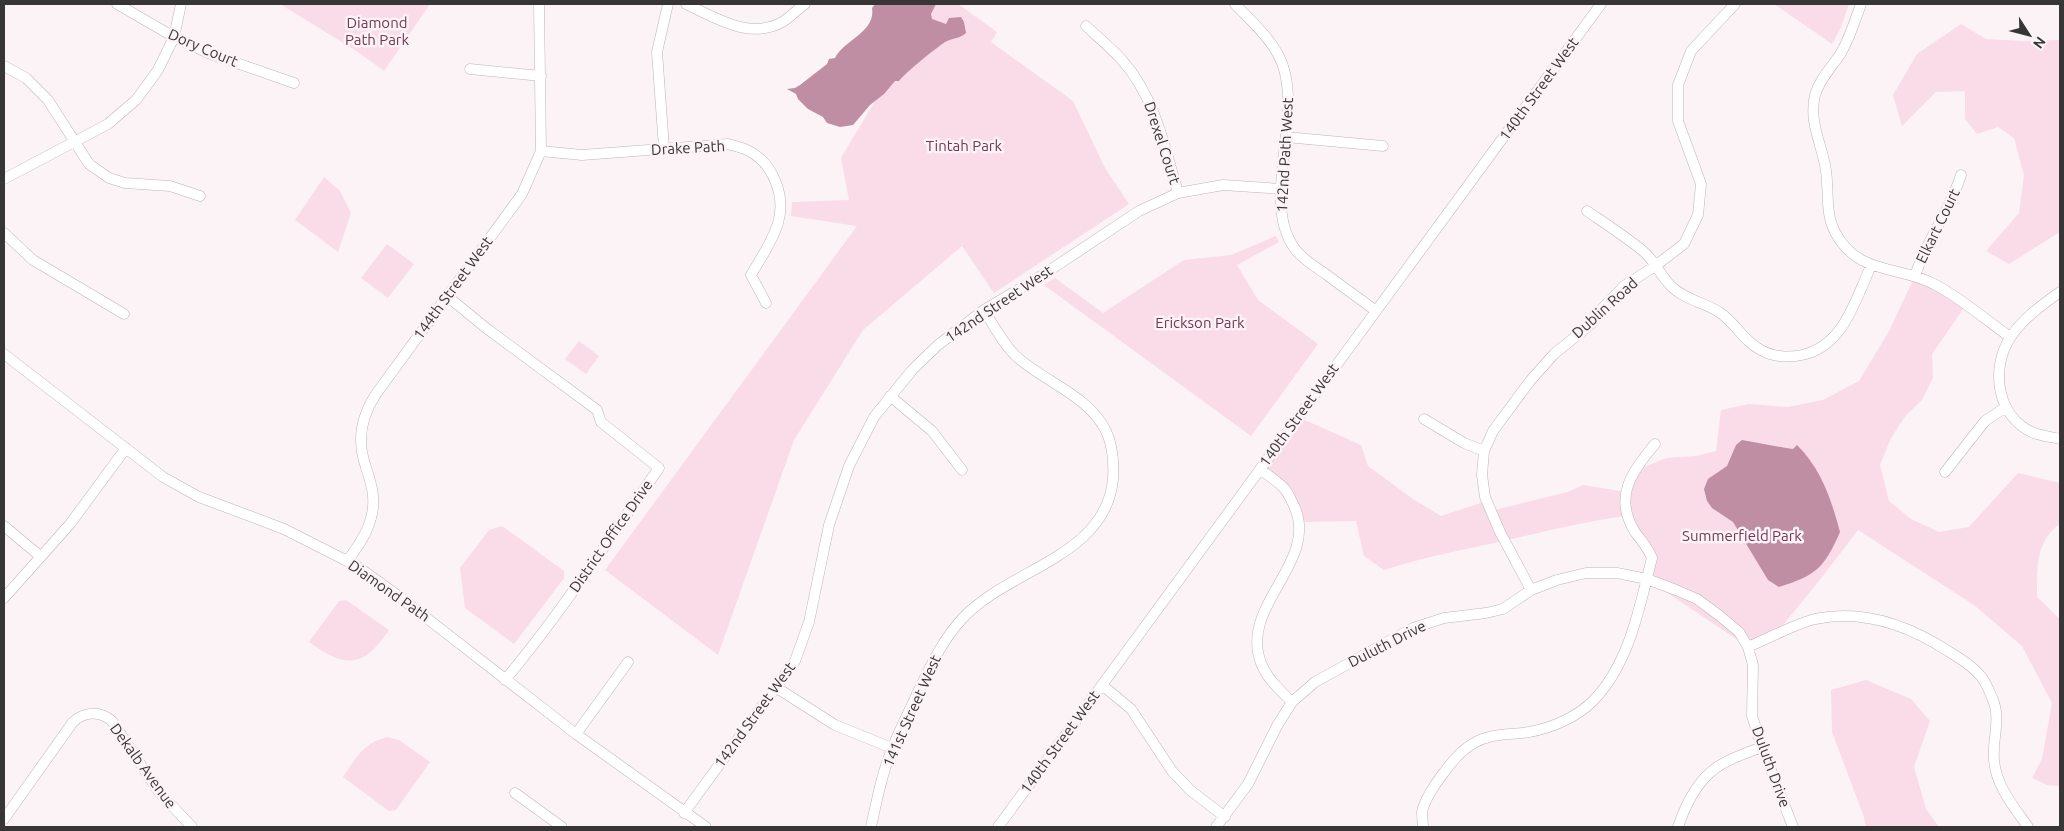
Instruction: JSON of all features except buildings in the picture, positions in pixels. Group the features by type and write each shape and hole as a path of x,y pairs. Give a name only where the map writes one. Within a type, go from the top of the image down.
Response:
{"street":[{"name":"Dory Court","path":"117,4 174,37 208,53 294,83"},
{"path":"4,180 108,124 136,100 158,70 174,37 181,4"},
{"name":"144th Street West","path":"347,561 365,535 372,517 372,488 364,460 361,440 366,411 376,394 522,194 541,151 539,4"},
{"path":"664,148 657,52 668,4"},
{"path":"686,4 735,27 759,29 782,22 805,4"},
{"name":"142nd Path West","path":"1235,4 1268,40 1282,63 1289,94 1282,189 1282,221 1294,248 1307,261 1376,311"},
{"name":"140th Street West","path":"998,827 1601,4"},
{"name":"Dublin Road","path":"1531,590 1500,532 1485,497 1482,474 1484,451 1493,431 1554,354 1591,324 1596,315 1624,286 1684,244 1698,215 1701,184 1678,121 1678,85 1691,51 1735,4"},
{"path":"1861,4 1849,37 1818,85 1812,114 1815,133 1825,166 1827,208 1832,224 1839,239 1850,251 1871,266 1915,276 1935,284 1952,294 2010,337"},
{"name":"Drexel Court","path":"1086,26 1122,60 1144,91 1155,117 1178,193"},
{"path":"4,66 26,78 48,100 90,164 109,178 125,183 170,186 200,196"},
{"path":"470,68 541,76"},
{"path":"1286,137 1382,146"},
{"name":"Drake Path","path":"541,151 582,155 728,144 748,150 765,163 778,186 781,206 778,224 751,275 766,303"},
{"name":"Elkart Court","path":"1915,276 1924,250 1949,207 1961,175"},
{"name":"142nd Street West","path":"684,814 795,661 809,622 829,525 848,466 874,417 913,369 938,345 984,310 1139,211 1178,193 1224,185 1282,189"},
{"path":"1587,212 1644,252 1672,288 1720,312 1748,342 1762,351 1777,356 1794,357 1811,353 1826,345 1838,334 1847,320 1871,266"},
{"path":"4,232 34,260 124,314"},
{"path":"2060,292 2034,312 2010,337 2000,357 1998,384 2006,407 2018,422 2033,433 2060,439"},
{"name":"District Office Drive","path":"447,296 486,328 597,410 601,422 659,468 528,653 505,680"},
{"name":"141st Street West","path":"871,827 892,748 936,654 961,620 993,592 1076,545 1097,524 1106,508 1112,491 1112,453 1105,429 1088,407 1017,357 998,333 984,310"},
{"name":"Diamond Path","path":"4,354 163,477 199,496 284,529 347,561 397,595 576,734 684,814 706,827"},
{"path":"890,396 932,430 962,470"},
{"path":"1945,472 1985,421 2006,407"},
{"path":"1424,419 1464,443 1484,451"},
{"path":"1424,827 1422,811 1436,783 1455,758 1474,743 1496,734 1528,732 1551,726 1572,716 1591,702 1607,685 1625,654 1652,558 1648,546 1636,533 1627,516 1625,497 1628,482 1636,466 1655,444"},
{"path":"4,598 70,524 126,448"},
{"path":"1260,469 1285,489 1298,516 1299,530 1296,546 1290,563 1262,614 1258,630 1261,662 1267,676 1292,702"},
{"path":"4,526 40,556"},
{"name":"Duluth Drive","path":"1216,827 1248,784 1277,726 1292,702 1315,682 1413,628 1444,618 1503,609 1531,590 1557,580 1586,573 1617,573 1646,578 1696,599 1739,632 1748,647 1753,665 1752,716 1793,827"},
{"path":"1748,647 1813,620 1847,615 1877,619 1907,628 1967,663 1984,680 1994,702 1996,721 1994,760 1999,783 2028,827"},
{"path":"576,734 628,662"},
{"path":"1102,685 1131,708 1172,770 1190,790 1225,817"},
{"path":"777,688 836,725 892,748"},
{"name":"Dekalb Avenue","path":"4,819 73,722 81,716 90,713 102,715 112,722 154,786 192,827"},
{"path":"1678,827 1685,808 1696,788 1721,764 1762,747"},
{"path":"515,793 562,827"}],"green space":[{"name":"Diamond Path Park","path":"280,4 430,4 384,71 358,52"},
{"name":"Tintah Park","path":"933,4 958,4 997,32 991,42 1073,101 1105,168 1129,204 994,293 962,246 863,330 794,440 718,655 605,570 857,226 791,216 792,202 849,200 841,158"},
{"path":"1774,4 1849,4 1841,27 1832,44"},
{"path":"1961,24 1986,39 2022,41 2060,40 2060,232 2009,264 1986,251 2019,213 2024,175 2014,138 1998,127 1977,134 1965,119 1965,91 1936,92 1902,126 1893,95 1917,54"},
{"path":"324,177 340,191 351,213 338,252 295,220"},
{"name":"Erickson Park","path":"1276,236 1279,242 1237,265 1258,300 1318,344 1251,436 1044,285 1055,278 1103,313 1184,260 1231,255"},
{"path":"387,244 414,264 388,298 361,278"},
{"name":"Summerfield Park","path":"1915,276 1966,305 1932,354 1933,378 1922,400 1906,415 1891,438 1880,465 1889,501 1911,519 1939,532 1969,527 2018,473 2060,483 2060,524 2052,531 2042,547 2038,567 2037,597 2060,619 2060,786 2047,785 2032,778 2042,759 2052,703 2022,646 1974,605 1858,530 1774,636 1748,647 1647,579 1652,558 1627,516 1565,527 1428,557 1384,570 1364,556 1356,521 1299,522 1270,477 1260,469 1298,417 1361,445 1368,466 1413,499 1441,516 1487,501 1491,511 1568,492 1583,485 1626,492 1633,472 1666,458 1696,456 1716,451 1721,410 1749,404 1788,407 1823,400 1859,381 1888,333"},
{"path":"579,341 599,356 586,374 565,359"},
{"path":"502,526 564,571 564,578 514,644 465,608 460,568 489,530"},
{"path":"346,600 389,630 371,652 362,658 353,660 333,657 309,642 339,601"},
{"path":"1866,680 1911,699 1930,721 1914,767 1926,809 1939,827 1866,827 1832,732 1831,690"},
{"path":"387,737 399,740 430,762 396,810 389,811 343,777 366,747"}],"shaded area":[{"path":"875,4 936,4 931,14 932,19 946,24 949,18 961,17 966,33 945,42 899,81 895,81 884,94 870,105 853,125 840,127 827,123 823,117 808,109 798,99 796,94 787,89 800,85 827,64 829,59 835,58 845,46 864,30 872,16 872,8"},
{"path":"1742,440 1793,449 1797,445 1813,464 1819,475 1829,497 1840,532 1829,554 1818,568 1811,574 1779,587 1768,580 1733,522 1712,508 1707,501 1704,489 1708,479 1727,466 1736,445"}]}
